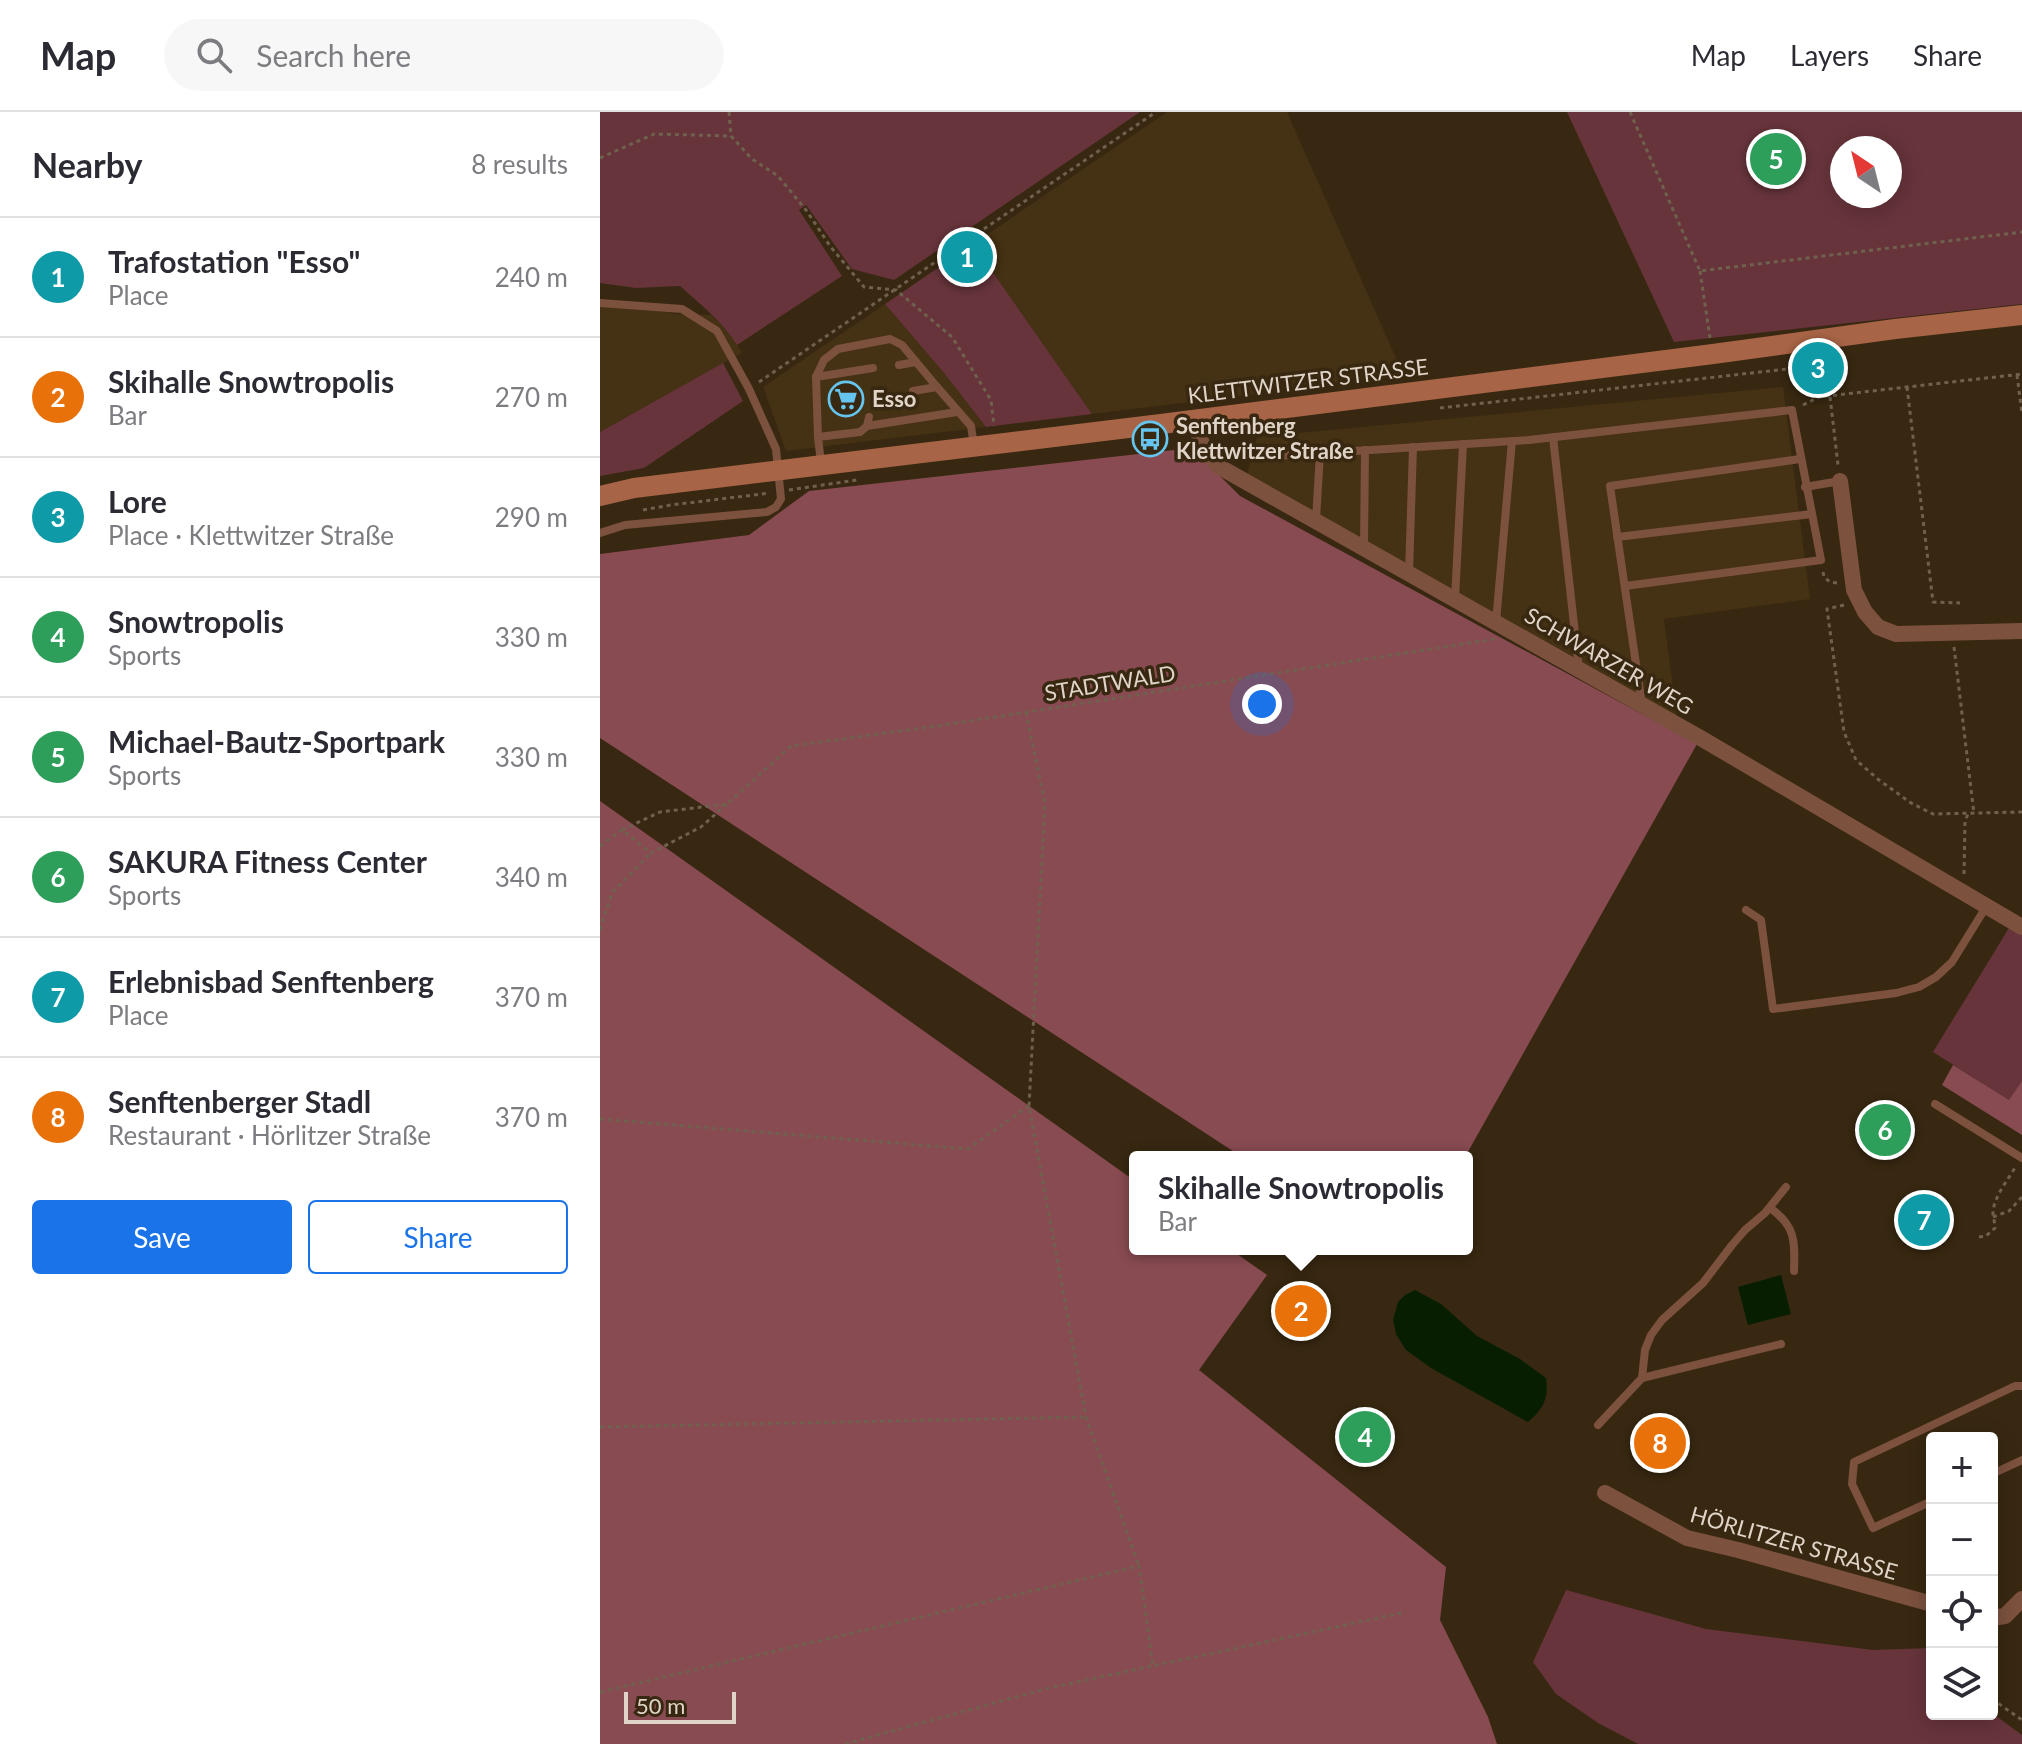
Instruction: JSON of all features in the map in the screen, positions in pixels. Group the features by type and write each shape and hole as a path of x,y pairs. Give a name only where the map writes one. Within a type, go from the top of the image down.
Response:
{"main road":[{"name":"KLETTWITZER STRASSE","path":"600,496 634,488 2022,315"}],"street":[{"name":"SCHWARZER WEG","path":"1196,419 1197,435 1218,466 1579,669 2022,927"},
{"path":"1840,481 1853,585 1865,612 1878,627 1896,634 2022,631"},
{"name":"HÖRLITZER STRASSE","path":"1605,1493 1687,1538 1926,1602"},
{"path":"1998,1617 2005,1616 2022,1599"}],"lane":[{"path":"600,303 682,309 717,331 749,389 776,449 781,499 776,507 767,512 625,525 600,533"},
{"path":"821,465 816,377 824,360 838,349 890,339 902,345 971,426 974,446"},
{"path":"899,365 916,362"},
{"path":"816,377 873,368"},
{"path":"913,391 937,387"},
{"path":"1275,456 1512,441 1792,410 1821,560 1625,586"},
{"path":"818,437 860,432 868,422 957,412"},
{"path":"1553,437 1579,669"},
{"path":"1496,622 1512,441"},
{"path":"1455,599 1463,444"},
{"path":"1409,574 1413,447"},
{"path":"1364,548 1365,450"},
{"path":"1316,521 1320,453"},
{"path":"1642,706 1610,486 1800,459"},
{"path":"1805,487 1840,481"},
{"path":"1617,537 1812,514"},
{"path":"1746,910 1761,920 1773,1009 1896,993 1919,987 1952,962 1980,902"},
{"path":"1935,1104 2022,1158"},
{"path":"1642,1378 1645,1350 1662,1320 1703,1283 1745,1230 1770,1208 1786,1187"},
{"path":"1770,1208 1780,1215 1792,1233 1795,1243 1794,1271"},
{"path":"1598,1425 1642,1378 1781,1344"},
{"path":"1926,1504 1873,1528 1852,1484 1854,1462 2015,1386 2022,1386"},
{"path":"1998,1471 2022,1460"}],"path":[{"path":"729,112 731,136 752,159 778,176 864,287 896,290 952,337 991,400 995,430"},
{"path":"749,389 1156,112"},
{"path":"1630,112 1700,271 1713,354"},
{"path":"600,158 654,134 731,136"},
{"path":"1700,271 2022,232"},
{"path":"1434,408 1787,369 1819,397"},
{"path":"1792,410 1819,397 2020,375 2022,414"},
{"path":"1907,387 1933,602 1960,603"},
{"path":"1830,396 1840,481"},
{"path":"1821,560 1824,577 1830,582 1853,585"},
{"path":"1860,602 1827,609 1844,732 1856,760 1911,803 1933,814 2022,812"},
{"path":"1952,633 1974,814"},
{"name":"STADTWALD","path":"600,930 612,893 651,853 701,827 791,746 1519,635"},
{"path":"1026,712 1045,804 1029,1106 1086,1417 1139,1566 1153,1666"},
{"path":"600,846 622,830 660,812 727,804"},
{"path":"1968,814 1965,821 1964,878 1980,902"},
{"path":"622,830 651,853"},
{"path":"600,1119 968,1149 1029,1106"},
{"path":"1979,1237 1986,1236 1995,1228 1995,1203 2022,1158"},
{"path":"1993,1217 2009,1211 2022,1197"},
{"path":"600,1427 1086,1417"},
{"path":"600,1692 1139,1566"},
{"path":"845,1744 1049,1688 1406,1612"},
{"path":"1998,1703 2022,1720"}],"shaded area":[{"path":"600,112 1140,112 894,280 852,269 806,205 799,210 842,276 737,345 718,321 680,286 636,288 600,283"},
{"path":"1167,112 1287,112 1404,376 1092,414 973,244"},
{"path":"1567,112 2022,112 2022,304 1674,342"},
{"path":"973,244 1092,414 986,427 885,304"},
{"path":"600,300 676,314 712,315 731,335 742,353 600,432"},
{"path":"885,304 986,427 786,451 763,387"},
{"path":"723,363 743,401 644,468 600,476 600,432"},
{"path":"1783,387 1810,599 1664,619 1677,717 1247,475 1257,437"},
{"path":"1192,448 1240,496 1697,744 1468,1151 1233,1151 600,738 600,554 749,535 809,491"},
{"path":"600,801 1129,1177 1129,1255 1239,1255 1267,1275 1199,1370 1446,1567 1440,1620 1488,1717 1497,1744 600,1744"},
{"path":"2009,928 2022,935 2022,1081 2010,1101 1933,1052"},
{"path":"1953,1065 2009,1100 2022,1081 2022,1135 1942,1085"},
{"path":"1781,1275 1791,1314 1748,1325 1738,1287"},
{"path":"1415,1290 1441,1304 1477,1336 1520,1359 1546,1378 1547,1392 1538,1413 1528,1422 1431,1368 1406,1350 1396,1334 1393,1320 1398,1302"},
{"path":"1566,1590 1706,1629 1873,1650 1926,1648 1926,1720 1998,1720 1998,1717 2022,1735 2022,1744 1638,1744 1598,1723 1556,1694 1533,1662"}],"place":[{"name":"Michael-Bautz-Sportpark","path":"1776,159"},
{"name":"Trafostation \"Esso\"","path":"967,257"},
{"name":"Lore","path":"1818,368"},
{"name":"Esso","path":"846,399"},
{"name":"Senftenberg Klettwitzer Straße","path":"1150,439"},
{"name":"SAKURA Fitness Center","path":"1885,1130"},
{"name":"Erlebnisbad Senftenberg","path":"1924,1220"},
{"name":"Skihalle Snowtropolis","path":"1301,1311"},
{"name":"Snowtropolis","path":"1365,1437"},
{"name":"Senftenberger Stadl","path":"1660,1443"}]}
